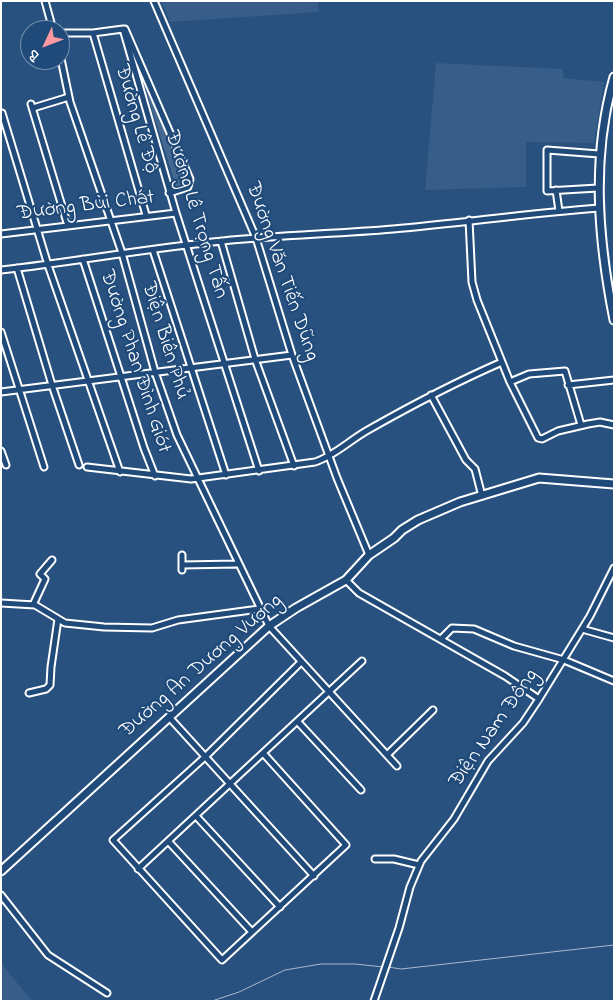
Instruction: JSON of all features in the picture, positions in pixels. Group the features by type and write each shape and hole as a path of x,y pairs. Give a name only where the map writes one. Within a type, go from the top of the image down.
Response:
{"main road":[{"path":"614,77 603,119 598,188 614,320"},
{"name":"Đường An Dương Vương","path":"1,871 269,626 296,608 346,580 369,556 418,520 460,502 539,478 614,484"}],"street":[{"path":"45,1 50,20"},
{"name":"Đường Văn Tiến Dũng","path":"154,1 256,238 292,355 329,456 369,556"},
{"path":"70,33 93,33 123,29 129,34 190,178 188,187 169,193"},
{"name":"Đường Lê Trọng Tấn","path":"123,29 169,193 259,471"},
{"name":"Đường Lê Độ","path":"93,33 146,215"},
{"name":"Điện Biên Phủ","path":"63,70 69,97 109,220 122,253 154,372 176,435 259,609 269,626 397,766"},
{"path":"68,226 32,106 69,97"},
{"path":"2,113 48,265 120,472"},
{"path":"598,188 548,191 547,150 599,154"},
{"path":"556,190 558,211"},
{"path":"1,270 221,241 393,229 600,208"},
{"name":"Đường Bùi Chát","path":"2,234 146,215 176,213"},
{"path":"469,220 472,282 477,300 510,382 539,439 600,422 614,425"},
{"path":"1,227 2,234"},
{"path":"221,241 255,360 294,466"},
{"path":"153,250 226,475"},
{"name":"Đường Phan Đình Giót","path":"83,259 155,476"},
{"path":"17,268 52,385 79,465"},
{"path":"1,332 44,467"},
{"path":"1,392 292,355"},
{"path":"88,467 155,476 198,479 315,462 329,456 347,442 431,395 502,362"},
{"path":"510,382 529,374 562,370 566,372 568,385 581,426"},
{"path":"568,385 614,380"},
{"path":"431,395 466,460 475,469 482,496"},
{"path":"1,451 6,465"},
{"path":"182,555 182,567 238,564"},
{"path":"33,605 45,579 40,574 52,560"},
{"name":"Điện Nam Đông","path":"374,1001 419,865 454,819 488,761 523,723 564,660 613,569"},
{"path":"346,580 359,593 441,638 505,676 538,699"},
{"path":"1,602 33,605 65,623 152,628 178,620 259,609"},
{"path":"29,693 48,688 50,685 58,619"},
{"path":"441,638 452,628 474,629 514,646 564,660 614,680"},
{"path":"582,629 614,638"},
{"path":"138,869 362,661"},
{"path":"263,753 345,842 345,847 224,959 220,960 114,840 205,756 301,662"},
{"path":"386,755 433,710"},
{"path":"169,717 314,876"},
{"path":"298,722 361,790"},
{"path":"196,816 280,908"},
{"path":"169,842 252,932"},
{"path":"375,859 394,859 419,865"},
{"path":"1,895 48,954 107,993"}],"shaded area":[{"path":"161,1 318,1 319,12 170,22"},
{"path":"136,59 190,181 176,186"},
{"path":"436,63 563,69 563,78 604,82 594,143 526,142 526,187 425,190"},
{"path":"1,963 32,1001 1,1001"}],"waterway":[{"path":"388,967 401,969 614,945"},
{"path":"212,1001 239,992 285,970 321,964 355,964 384,967"}]}
